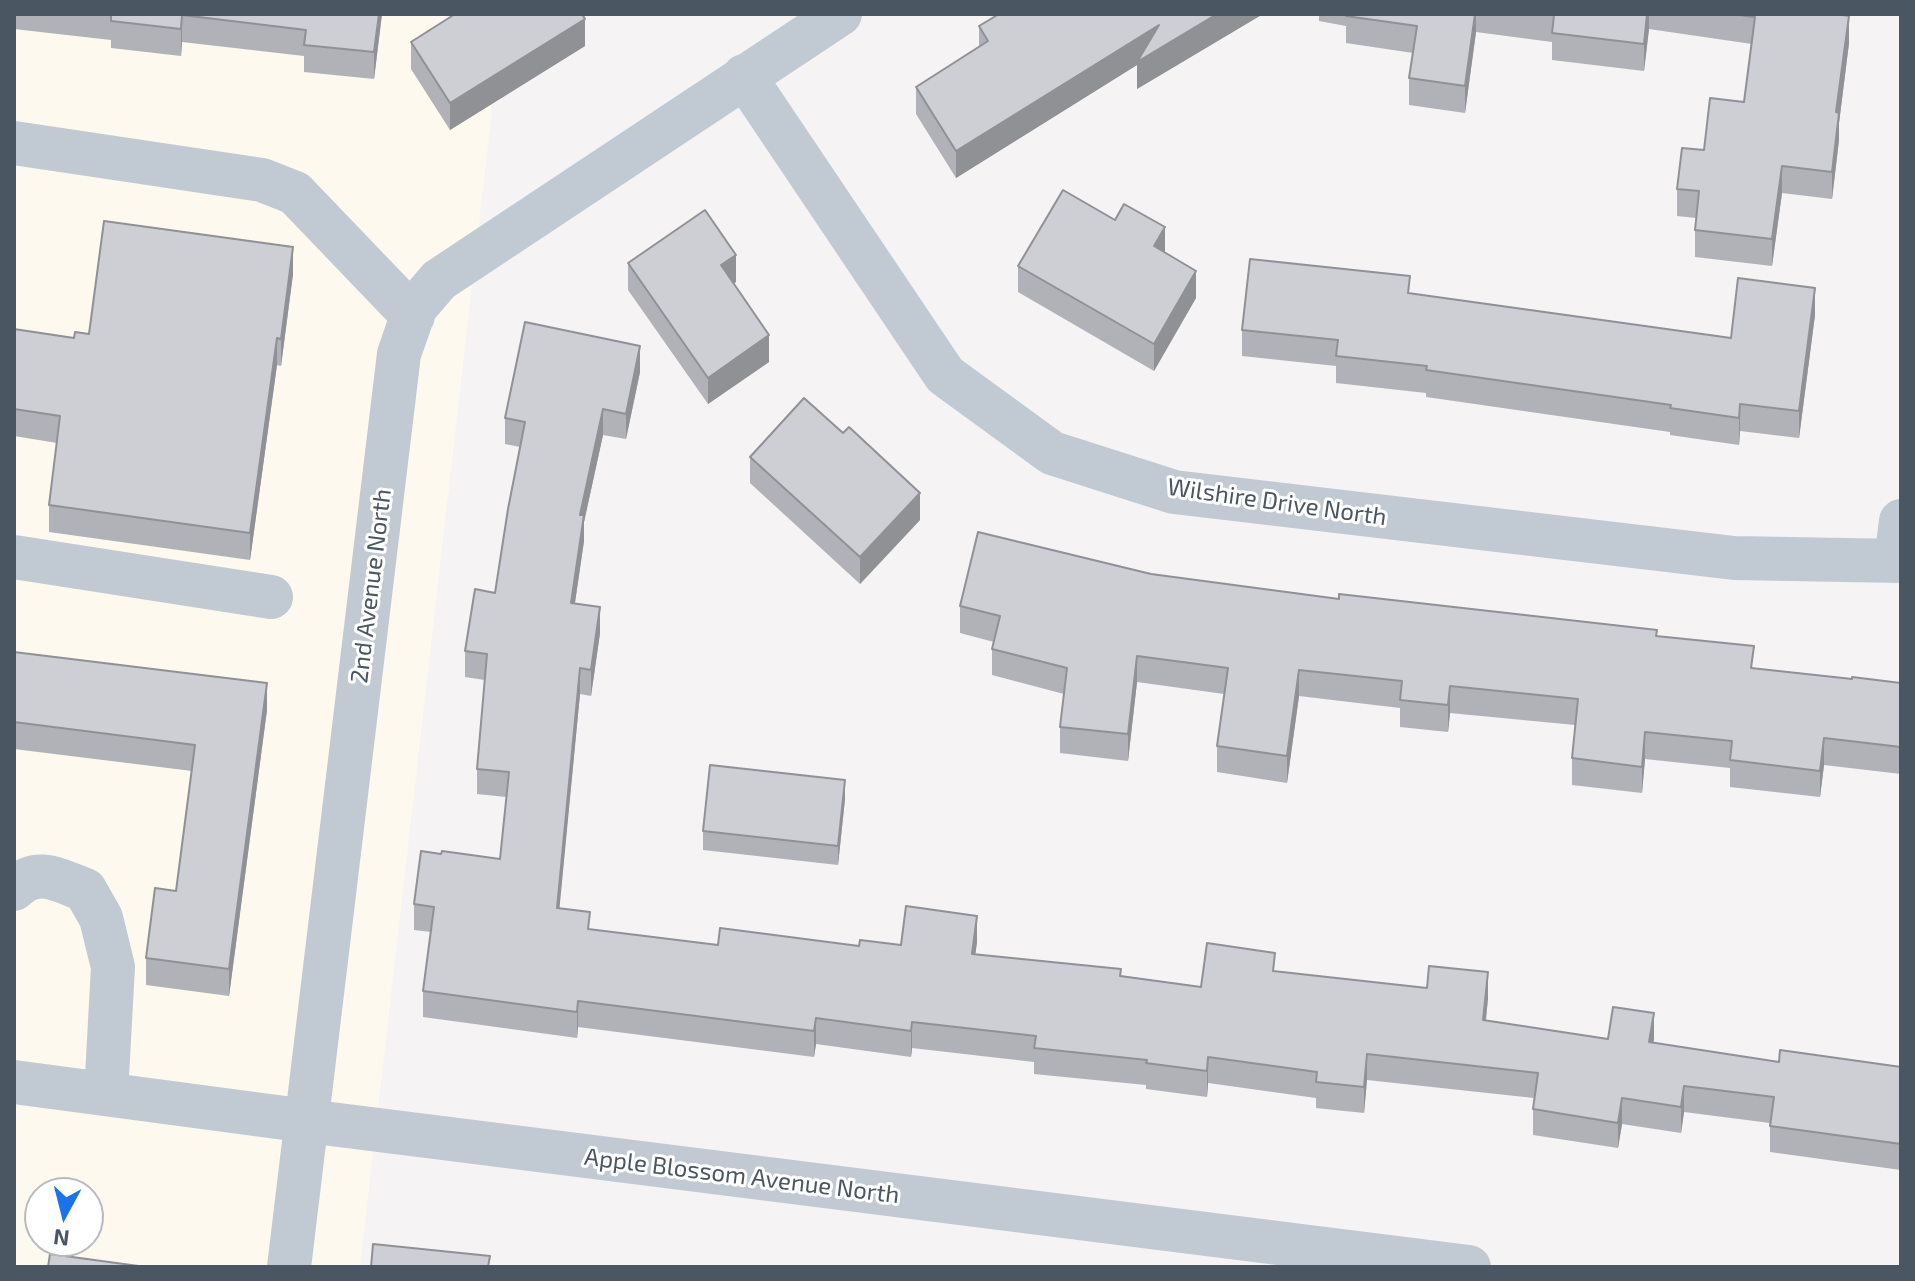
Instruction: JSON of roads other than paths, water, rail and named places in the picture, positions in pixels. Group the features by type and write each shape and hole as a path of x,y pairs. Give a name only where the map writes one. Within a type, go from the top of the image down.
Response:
{"street":[{"name":"2nd Avenue North","path":"289,1267 399,354 415,308 439,280 840,14"},
{"name":"Wilshire Drive North","path":"744,76 945,375 1052,453 1174,492 1734,558 1899,548"},
{"path":"14,143 262,180 295,193 413,316"},
{"path":"14,557 271,597"},
{"path":"14,889 25,878 46,876 85,890 101,918 113,967 106,1094"},
{"name":"Apple Blossom Avenue North","path":"14,1082 1469,1267"}]}
